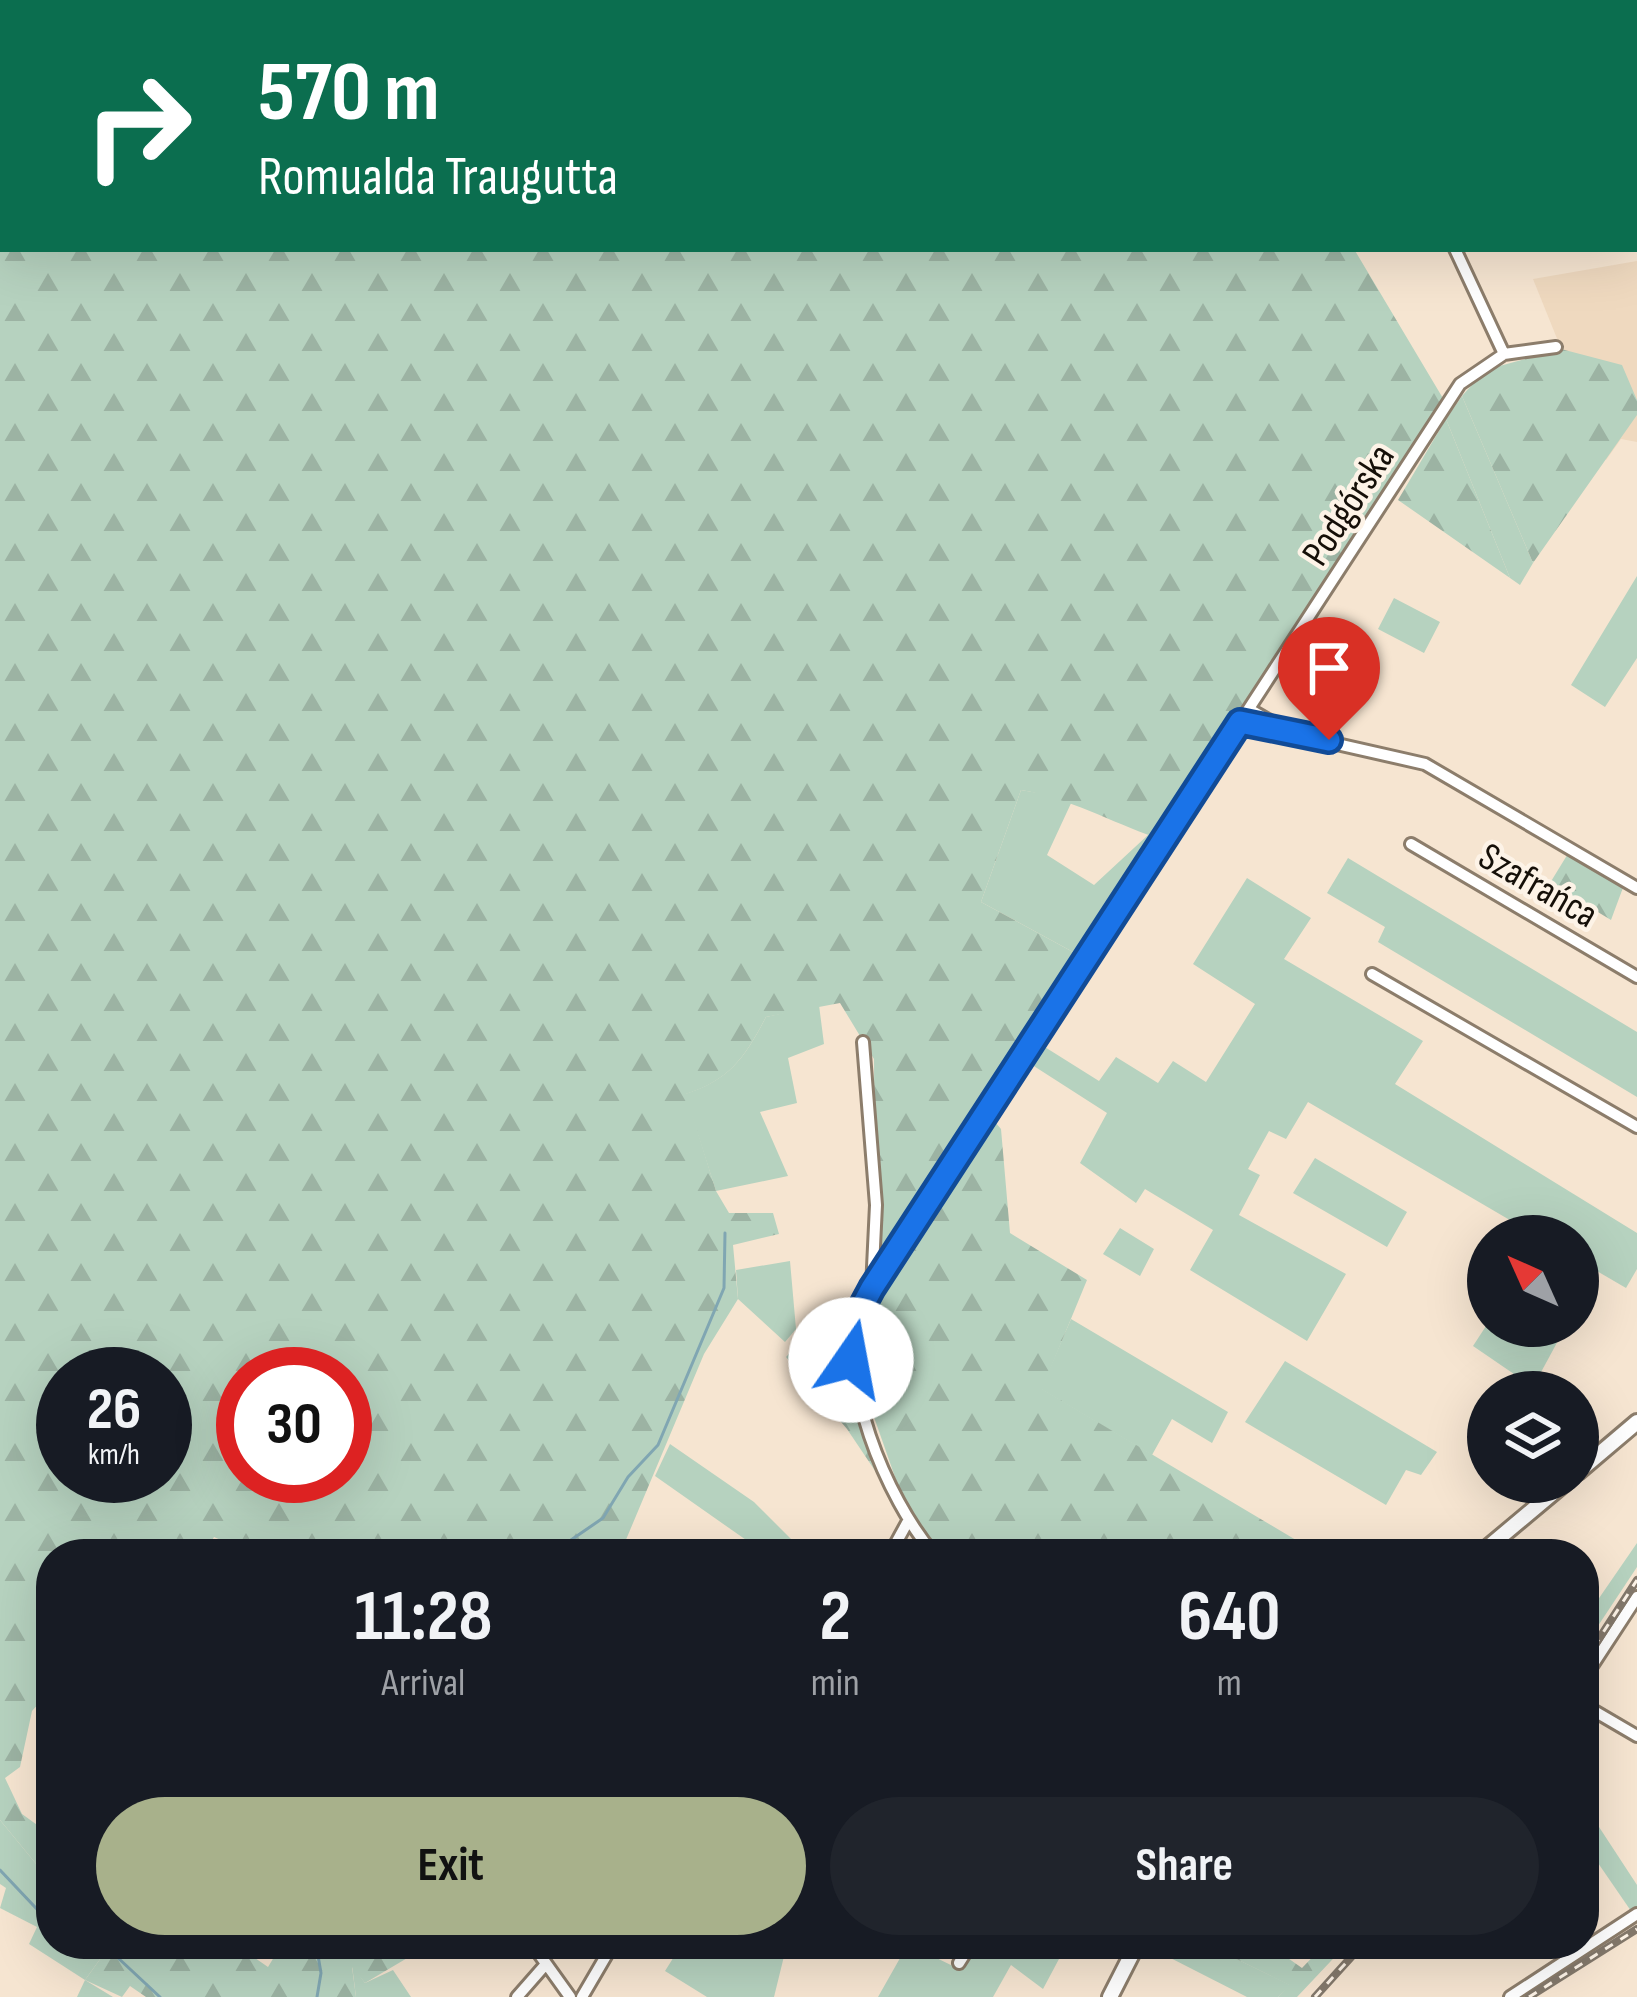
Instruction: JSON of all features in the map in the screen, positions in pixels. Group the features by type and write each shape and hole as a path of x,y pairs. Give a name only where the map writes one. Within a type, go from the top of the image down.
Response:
{"street":[{"path":"1456,252 1504,354"},
{"name":"Podgórska","path":"907,1523 853,1378 851,1339 872,1288 1460,384 1504,354 1556,347"},
{"path":"1249,709 1291,732"},
{"path":"1240,722 1425,764 1637,888"},
{"name":"Szafrańca","path":"1411,844 1637,977"},
{"path":"1372,974 1637,1127"},
{"name":"Podgórska","path":"863,1042 875,1205 872,1288"},
{"path":"1599,1454 1637,1422"},
{"path":"1498,1539 1541,1503"},
{"path":"898,1539 907,1523 921,1539"},
{"path":"1599,1655 1637,1597"},
{"path":"1599,1714 1637,1736"},
{"path":"1599,1939 1637,1914"},
{"path":"542,1959 570,1997"},
{"path":"582,1997 604,1959"},
{"path":"959,1963 962,1959"},
{"path":"1111,1997 1129,1959"},
{"path":"1510,1997 1568,1959"},
{"path":"517,1997 546,1964"}],"shaded area":[{"path":"1637,261 1637,442 1621,439 1606,460 1533,279"}],"green space":[{"path":"0,252 1356,252 1444,400 1157,838 1021,790 981,902 1084,958 886,1263 875,1260 874,1059 840,1003 766,1017 735,1065 714,1082 686,1094 716,1191 729,1213 773,1213 779,1234 733,1245 738,1299 704,1354 626,1539 36,1539 36,1707 20,1767 5,1778 22,1814 36,1824 36,1864 0,1820"},
{"path":"1561,349 1622,365 1637,400 1637,415 1533,563 1462,396 1485,370"},
{"path":"1462,396 1533,563 1520,585 1510,578 1446,419"},
{"path":"1446,419 1510,578 1398,500"},
{"path":"1637,576 1637,658 1605,707 1571,685"},
{"path":"1394,598 1440,622 1424,653 1378,629"},
{"path":"1021,790 1073,799 1047,855 1094,885 1148,835 1157,838 1084,958 981,902"},
{"path":"1569,852 1624,885 1611,920 1550,883"},
{"path":"1348,858 1637,1032 1637,1097 1378,942 1385,927 1327,893"},
{"path":"1247,878 1311,918 1284,959 1423,1041 1395,1084 1637,1233 1637,1269 1626,1288 1599,1272 1599,1215 1501,1215 1308,1102 1286,1139 1269,1131 1248,1169 1260,1175 1239,1215 1346,1274 1307,1341 1190,1270 1213,1230 1145,1189 1136,1203 1080,1163 1107,1113 1026,1061 1040,1044 1099,1081 1116,1057 1158,1083 1173,1061 1206,1082 1255,1004 1193,964"},
{"path":"819,1005 824,1044 788,1058 797,1103 760,1112 788,1176 716,1191 685,1094 725,1074 766,1017"},
{"path":"990,1116 1001,1129 1010,1233 1087,1280 1042,1389 1294,1539 931,1539 902,1497 861,1380 856,1343 880,1287"},
{"path":"1315,1158 1407,1212 1387,1247 1293,1193"},
{"path":"1120,1228 1154,1249 1140,1276 1103,1254"},
{"path":"790,1261 796,1329 785,1342 738,1299 736,1270"},
{"path":"1071,1319 1228,1412 1212,1443 1172,1419 1152,1455 1041,1389"},
{"path":"844,1342 845,1366 890,1493 847,1429 786,1357 799,1343"},
{"path":"1474,1347 1555,1347 1542,1371 1510,1371"},
{"path":"1285,1361 1437,1452 1421,1475 1406,1470 1386,1505 1245,1422"},
{"path":"670,1444 754,1502 791,1539 745,1539 655,1476"},
{"path":"1637,1543 1637,1567 1599,1624 1599,1598"},
{"path":"0,1820 36,1864 36,1926 0,1908 6,1888 0,1884"},
{"path":"1599,1827 1637,1885 1637,1907 1631,1911 1599,1864"},
{"path":"52,1959 100,1959 85,1980"},
{"path":"100,1959 256,1959 268,1967 273,1959 406,1959 365,1983 352,1967 356,1997 146,1997 130,1986 122,1997 85,1980"},
{"path":"673,1959 783,1959 774,1997 707,1997 665,1971"},
{"path":"900,1959 939,1959 959,1969 965,1959 1059,1959 1043,1989 1011,1965 993,1997 878,1997"},
{"path":"1172,1959 1237,1959 1290,1985 1278,1997 1247,1997"},
{"path":"1236,1959 1289,1959 1302,1968 1311,1959 1333,1959 1297,1997 1278,1997 1289,1985"},
{"path":"352,1965 365,1983 393,1970 411,1997 356,1997"},
{"path":"85,1980 113,1997 77,1997"}],"waterway":[{"path":"572,1539 603,1518 628,1477 658,1445 724,1288 725,1233"},
{"path":"0,1870 36,1908"},
{"path":"119,1959 160,1997"},
{"path":"317,1997 319,1959"}],"railway":[{"path":"1599,1639 1637,1580"},
{"path":"1599,1953 1637,1929"},
{"path":"1315,1997 1349,1959"},
{"path":"1529,1997 1589,1959"}],"route":[{"path":"851,1360 851,1339 861,1305 1240,722 1329,740"}]}
